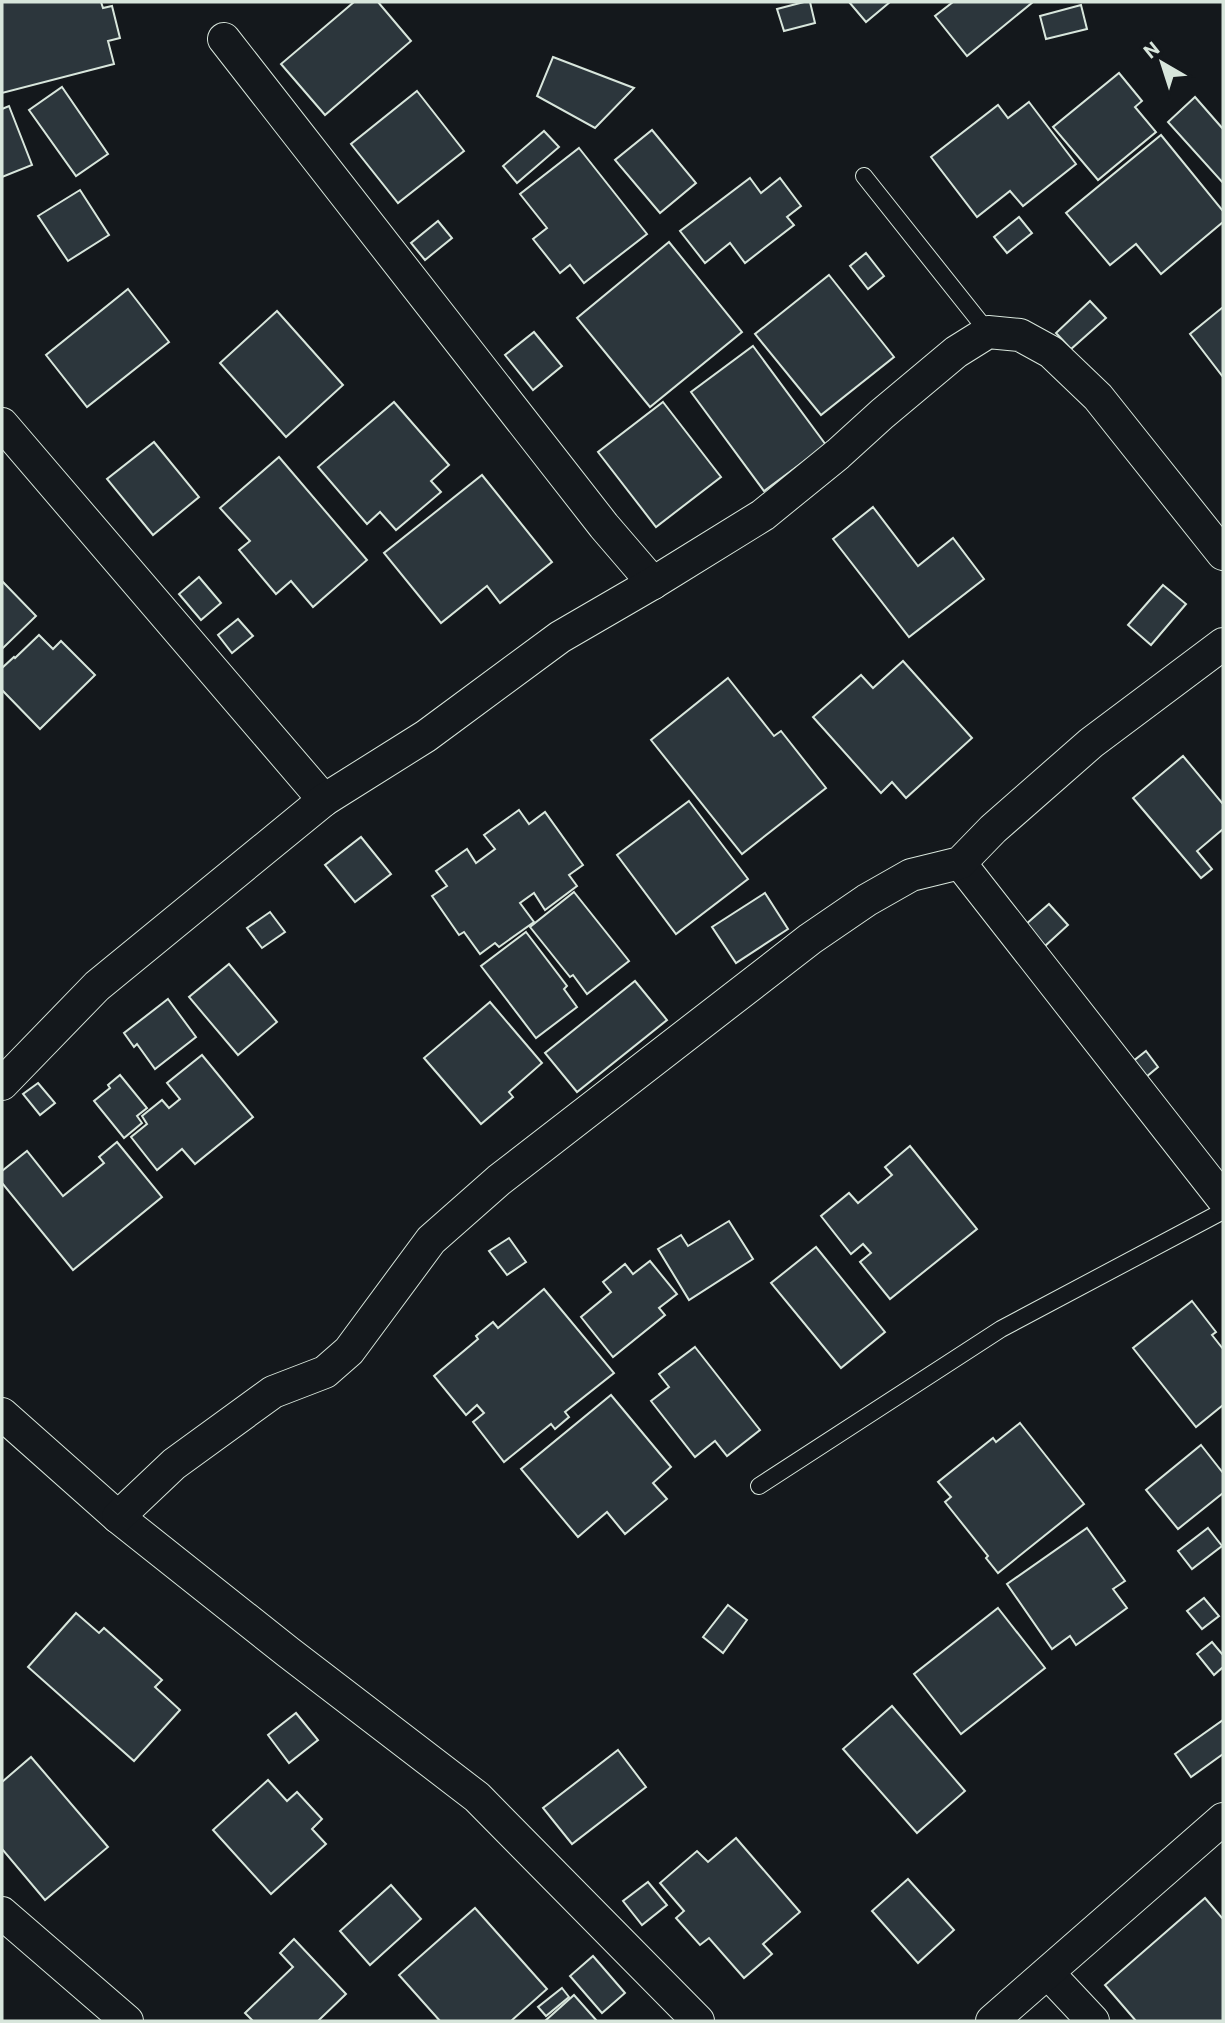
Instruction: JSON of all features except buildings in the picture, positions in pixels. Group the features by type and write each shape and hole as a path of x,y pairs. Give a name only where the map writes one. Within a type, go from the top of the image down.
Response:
{"street":[{"path":"224,39 604,526 653,583"},
{"path":"2,1084 97,986 324,800 426,736 560,637 763,515 956,352 988,332 1020,335 1051,352 1098,397 1223,554"},
{"path":"2,424 324,800"},
{"path":"2,446 29,479"},
{"path":"118,1517 174,1464 273,1392 325,1372 349,1351 431,1240 499,1180 810,939 867,900 911,875 960,863 993,829 1091,743 1223,644"},
{"path":"960,863 1223,1199"},
{"path":"2,1414 118,1517 477,1797 698,2021"},
{"path":"992,2021 1223,1819"},
{"path":"2,1913 127,2021"},
{"path":"1048,1973 1093,2021"}],"lane":[{"path":"864,176 988,332"},
{"path":"759,1486 1001,1329 1223,1210"}]}
